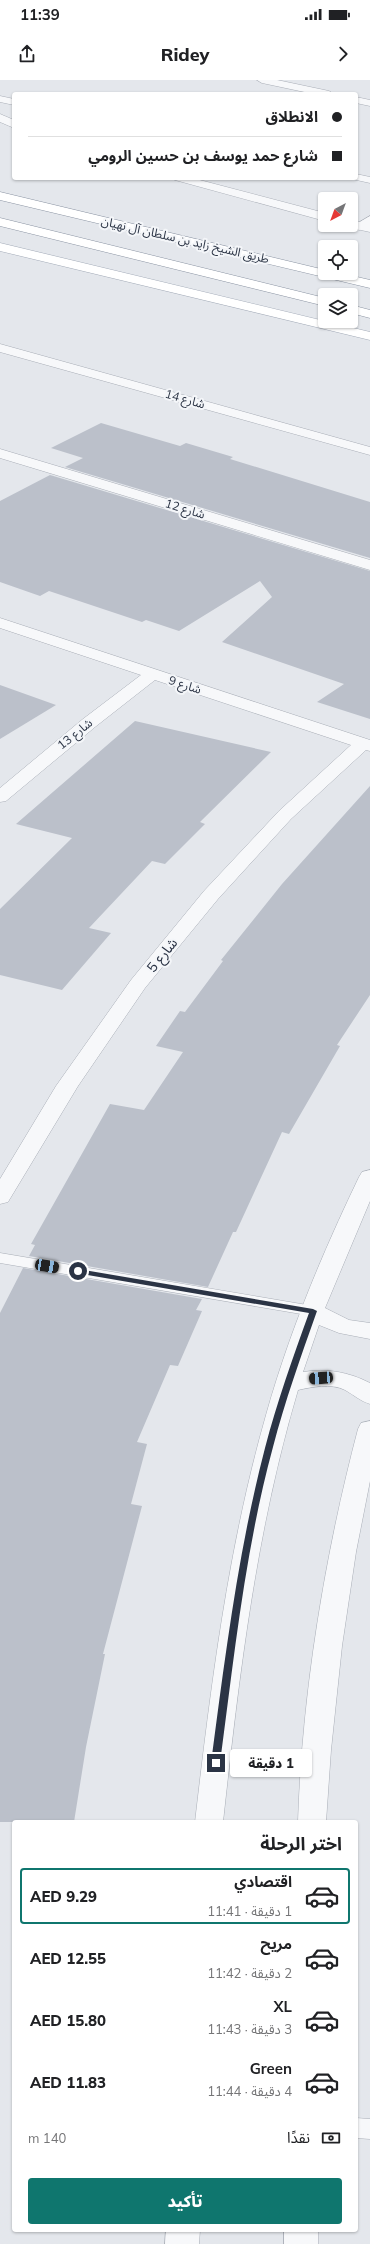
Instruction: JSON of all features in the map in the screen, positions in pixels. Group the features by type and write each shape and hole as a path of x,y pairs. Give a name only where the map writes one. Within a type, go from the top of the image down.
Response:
{"main road":[{"name":"طريق الشيخ زايد بن سلطان آل نهيان","path":"0,196 370,284"},
{"name":"طريق الشيخ زايد بن سلطان آل نهيان","path":"0,222 318,300"},
{"path":"0,247 370,336"},
{"path":"288,264 318,269"},
{"path":"358,276 370,278"},
{"path":"358,311 370,314"}],"street":[{"path":"266,80 320,92"},
{"path":"0,99 12,102"},
{"path":"358,100 370,103"},
{"path":"0,116 12,124"},
{"path":"358,177 370,180"},
{"path":"186,180 318,215"},
{"path":"360,226 370,220"},
{"name":"شارع 14","path":"0,348 370,451"},
{"name":"شارع 12","path":"0,453 370,565"},
{"name":"شارع 9","path":"0,623 366,745"},
{"name":"شارع 13","path":"0,797 89,723 153,674"},
{"name":"شارع 5","path":"0,1197 67,1086 143,978 211,895 285,815 366,745"},
{"path":"209,1820 222,1705 243,1570 269,1448 288,1384 313,1311 370,1177"},
{"path":"313,1311 326,1320 343,1326 370,1331"},
{"path":"288,1384 304,1379 338,1379 355,1385 370,1396"},
{"path":"312,1820 320,1714 331,1623 344,1540 370,1430"},
{"path":"182,2244 183,2232"},
{"path":"301,2232 301,2244"}],"lane":[{"path":"0,1258 313,1311"},
{"path":"358,2128 370,2129"}],"building":[{"path":"101,423 180,446 186,443 233,457 230,459 370,502 370,558 65,467 83,458 51,448"},
{"path":"50,475 370,571 370,719 317,702 344,684 222,642 272,597 260,581 179,631 146,620 142,622 49,591 40,596 0,582 0,501"},
{"path":"0,685 56,705 0,739"},
{"path":"135,721 271,752 200,822 205,824 165,864 152,861 89,928 111,933 62,990 0,975 0,909 72,838 16,824"},
{"path":"370,786 370,995 337,1045 340,1046 289,1134 282,1132 236,1232 233,1232 208,1287 29,1256 35,1245 31,1244 110,1104 144,1110 183,1052 156,1046 180,1011 185,1012 223,961 221,960 282,884"},
{"path":"23,1268 202,1299 196,1310 202,1311 178,1366 170,1365 137,1442 147,1444 131,1504 142,1506 103,1654 105,1654 86,1747 74,1820 12,1820 12,1822 0,1822 0,1313"}],"route":[{"path":"78,1271 313,1311 285,1391 269,1448 255,1507 232,1636 222,1705 216,1763"}]}
